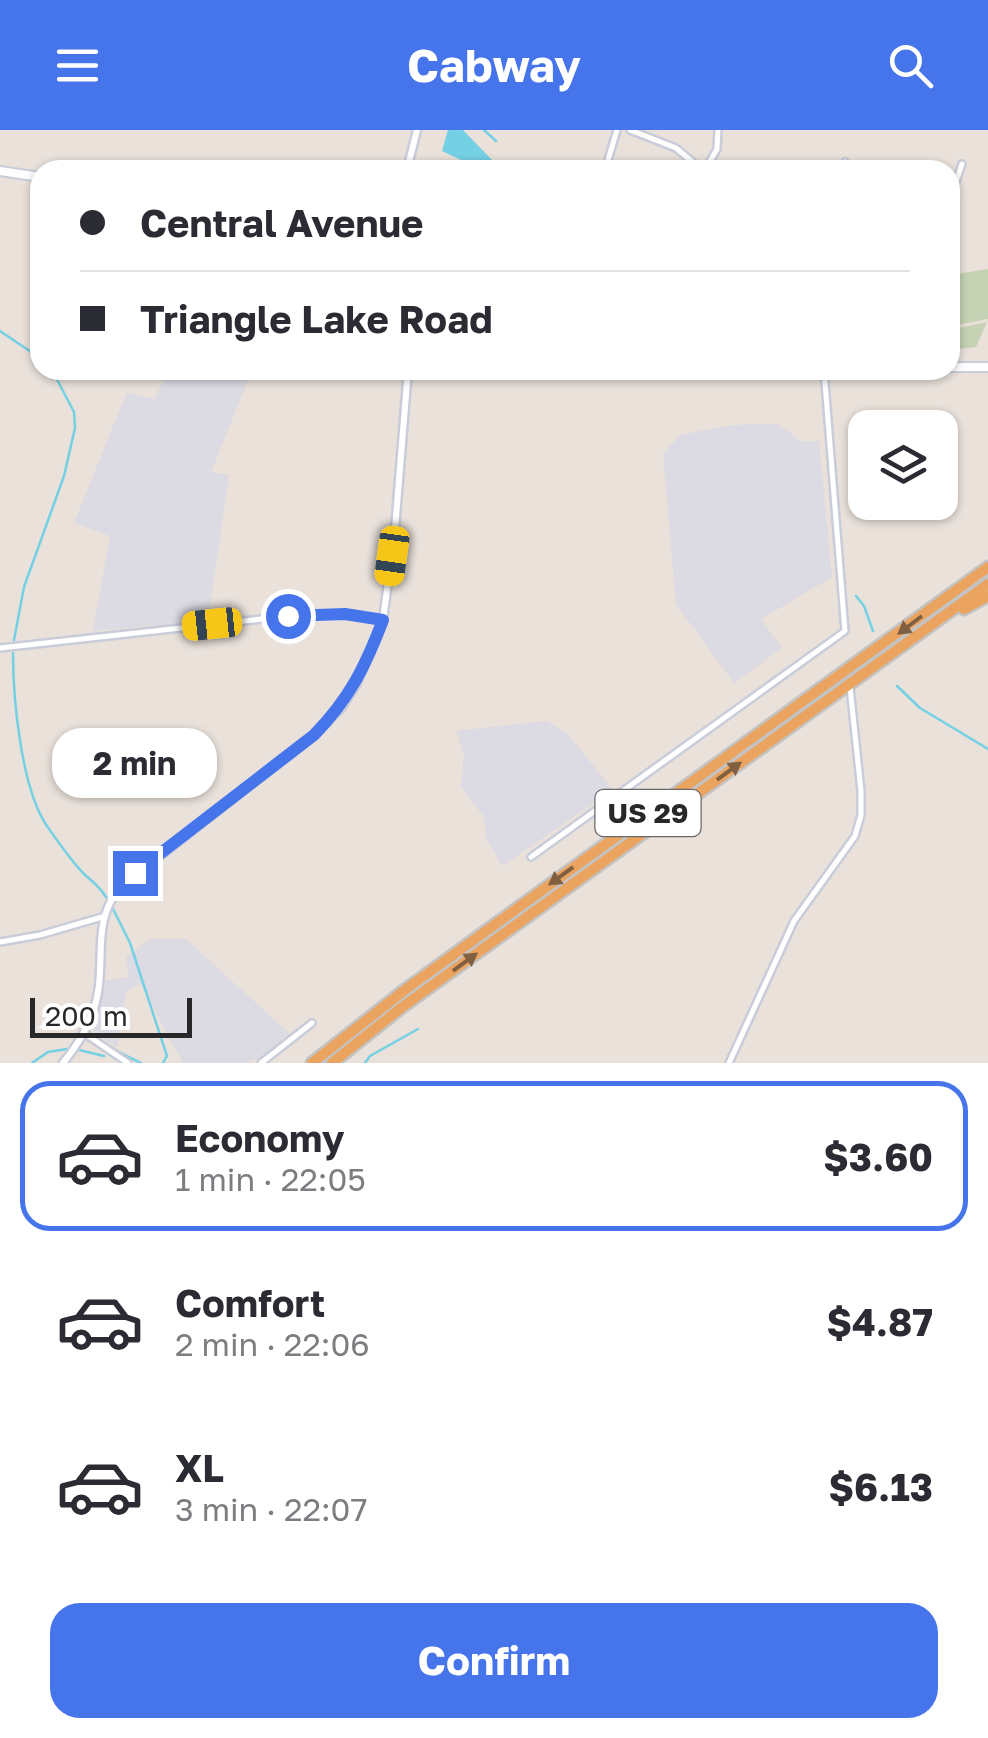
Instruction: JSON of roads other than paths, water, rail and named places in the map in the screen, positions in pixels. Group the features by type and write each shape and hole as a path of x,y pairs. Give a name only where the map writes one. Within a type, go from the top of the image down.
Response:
{"highway":[{"name":"US 29","path":"312,1063 406,989 988,564"},
{"name":"US 29","path":"332,1063 401,1008 988,584"},
{"path":"908,643 988,596"}],"main road":[{"path":"0,171 30,176"},
{"path":"960,366 988,366"}],"street":[{"path":"410,160 417,130"},
{"path":"608,160 617,130"},
{"path":"630,130 676,148 691,160"},
{"path":"712,160 718,130"},
{"path":"960,170 962,164"},
{"path":"63,1063 84,1032 98,991 102,917 110,900 135,873 314,735 340,708 368,660 383,620 407,380"},
{"path":"531,857 845,630 825,380"},
{"path":"0,648 288,616 345,614 383,620"},
{"path":"729,1063 794,921 855,836 861,815 861,791 850,684"},
{"path":"0,942 102,917"},
{"path":"262,1063 312,1023"},
{"path":"84,1032 128,1063"}],"water":[{"path":"448,130 463,130 492,160 461,160 442,151"}],"waterway":[{"path":"484,130 496,141"},
{"path":"0,331 30,351"},
{"path":"14,640 24,587 64,476 75,428 74,412 57,380"},
{"path":"856,596 873,631"},
{"path":"13,653 20,742 38,810 70,858 106,897"},
{"path":"897,686 920,708 988,749"},
{"path":"112,907 130,943 167,1056 163,1063"},
{"path":"365,1063 370,1056 418,1029"},
{"path":"32,1063 48,1052 67,1049"},
{"path":"79,1050 104,1056"},
{"path":"117,1051 141,1063"}]}
